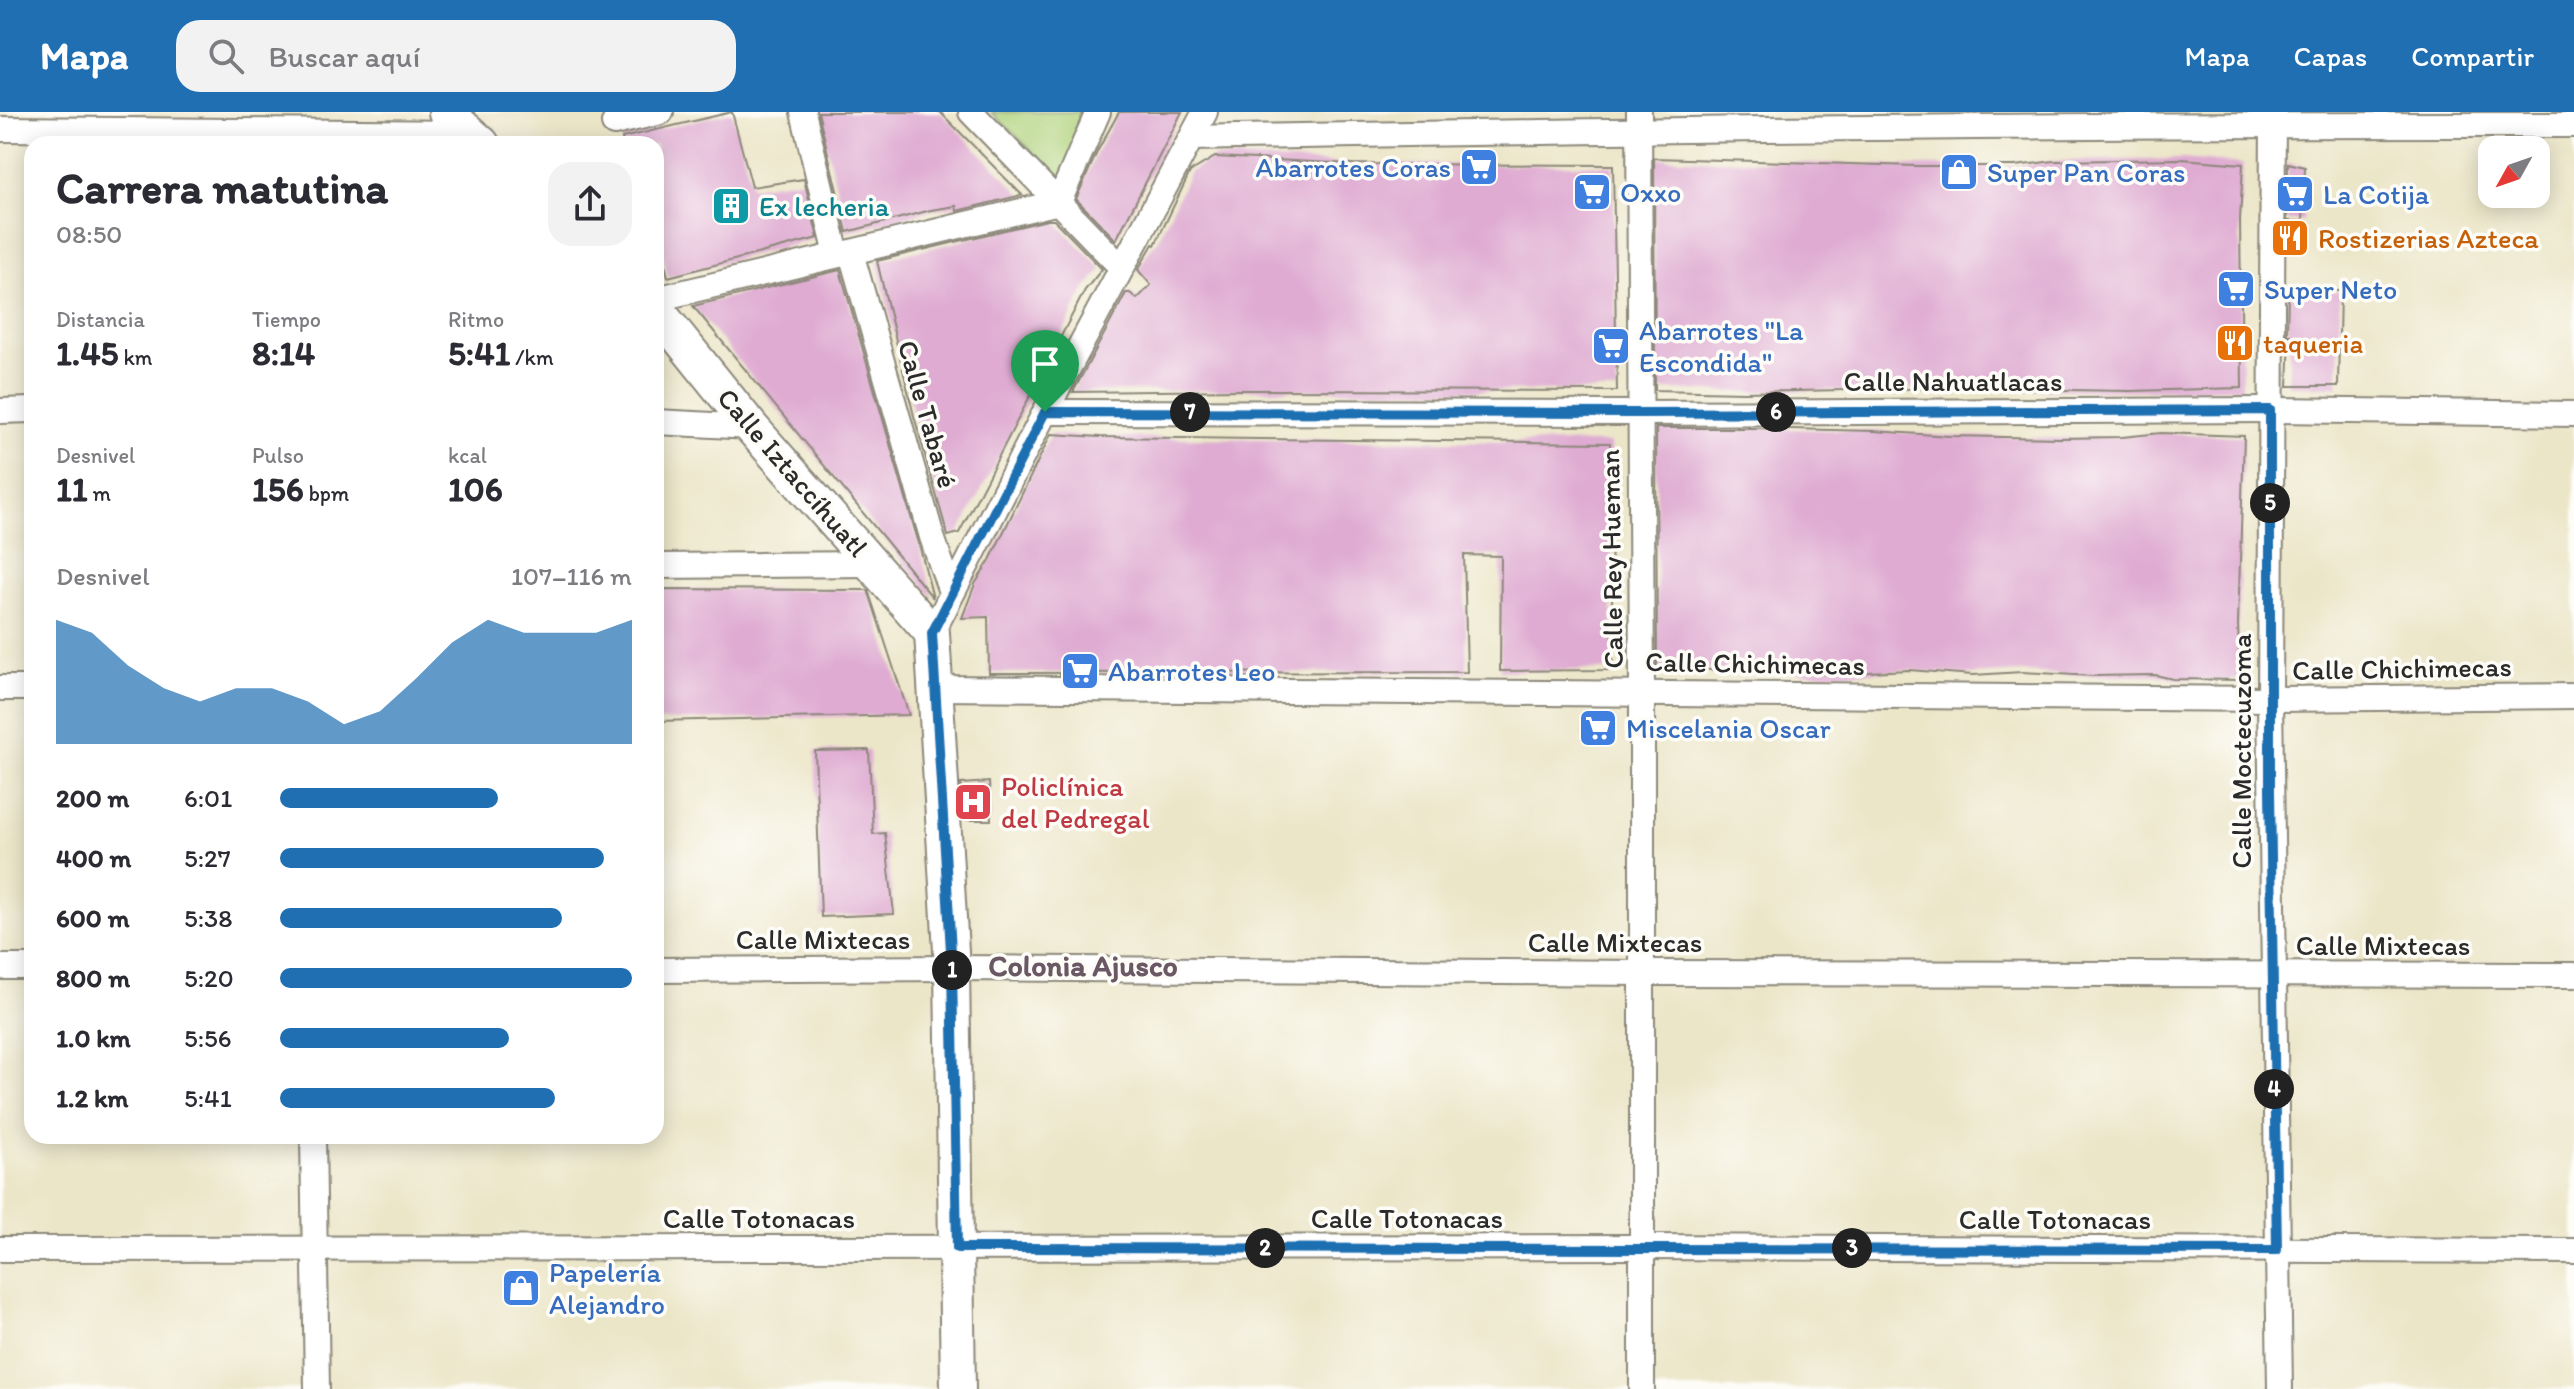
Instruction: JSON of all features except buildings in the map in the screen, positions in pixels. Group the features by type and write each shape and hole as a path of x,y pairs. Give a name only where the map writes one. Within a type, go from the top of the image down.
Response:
{"street":[{"path":"615,126 661,112"},
{"name":"Calle Tabaré","path":"803,112 844,254 951,592"},
{"path":"971,112 1121,267"},
{"path":"1059,202 1098,112"},
{"path":"958,1389 952,968 932,633 1045,412 1205,112"},
{"path":"1192,138 1639,120 2273,118 2574,125"},
{"name":"Calle Moctecuzoma","path":"2273,118 2270,699 2280,1389"},
{"name":"Calle Rey Hueman","path":"1639,120 1642,1389"},
{"path":"0,129 466,130"},
{"path":"664,297 1059,202"},
{"name":"Calle Iztaccíhuatl","path":"664,319 751,427 932,633"},
{"path":"0,411 24,410"},
{"name":"Calle Nahuatlacas","path":"1045,412 2270,410 2574,414"},
{"path":"664,422 751,427"},
{"path":"664,566 874,564"},
{"path":"0,688 24,688"},
{"name":"Calle Chichimecas","path":"936,688 2270,699 2574,696"},
{"path":"0,967 24,967"},
{"name":"Calle Mixtecas","path":"664,970 952,968 2574,975"},
{"path":"313,1144 317,1389"},
{"name":"Calle Totonacas","path":"0,1249 1642,1247 2574,1251"}],"green space":[{"path":"991,112 1094,112 1062,180"}],"place":[{"name":"Abarrotes Coras","path":"1479,167"},
{"name":"Super Pan Coras","path":"1959,172"},
{"name":"Oxxo","path":"1592,192"},
{"name":"La Cotija","path":"2295,194"},
{"name":"Ex lecheria","path":"731,206"},
{"name":"Rostizerias Azteca","path":"2290,238"},
{"name":"Super Neto","path":"2236,289"},
{"name":"taqueria","path":"2235,343"},
{"name":"Abarrotes \"La Escondida\"","path":"1611,346"},
{"name":"Abarrotes Leo","path":"1080,671"},
{"name":"Miscelania Oscar","path":"1598,728"},
{"name":"Policlínica del Pedregal","path":"973,802"},
{"name":"Papelería Alejandro","path":"521,1288"}],"district":[{"name":"Colonia Ajusco","path":"1083,966"}],"route":[{"path":"2270,410 2270,791 2277,1250 957,1248 952,968 932,633 1045,412 2270,410"}]}
